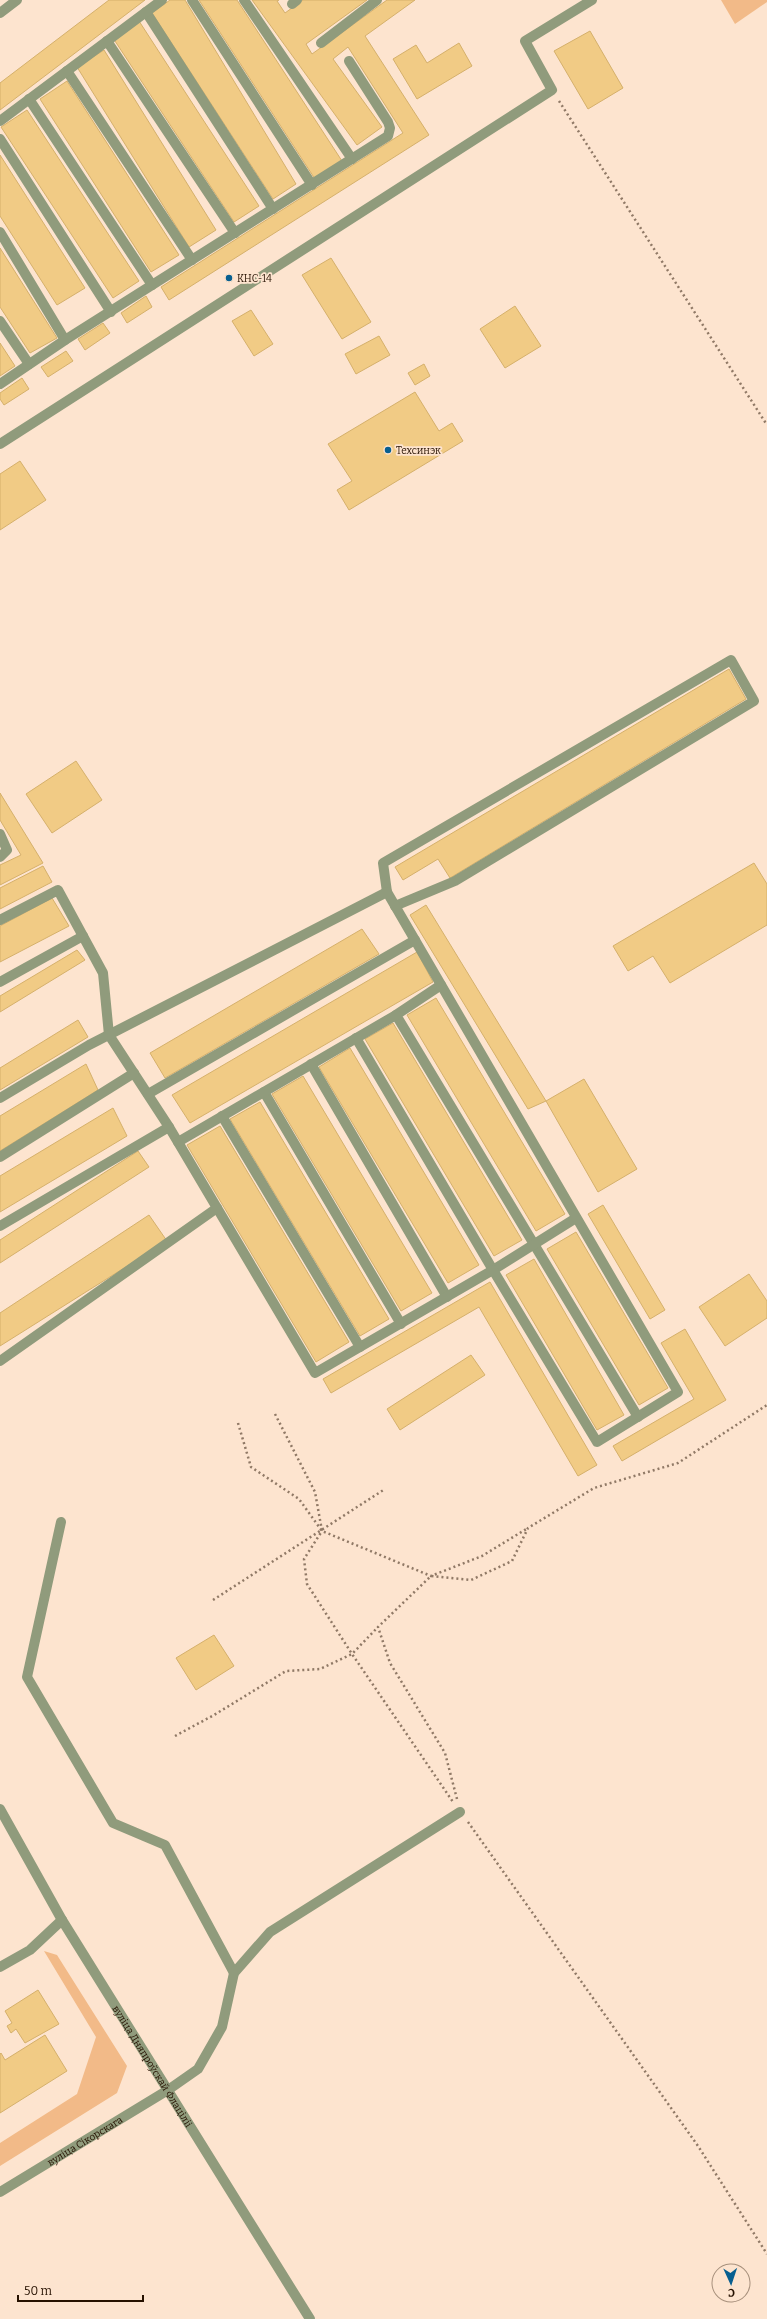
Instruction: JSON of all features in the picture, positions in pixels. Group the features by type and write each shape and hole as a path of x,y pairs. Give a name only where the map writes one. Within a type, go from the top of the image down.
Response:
{"street":[{"path":"0,13 17,0"},
{"path":"0,121 162,0"},
{"path":"192,0 312,185"},
{"path":"244,0 352,159"},
{"path":"321,43 377,0"},
{"path":"0,444 552,90 525,41 592,0"},
{"path":"146,12 273,209"},
{"path":"107,41 235,233"},
{"path":"0,384 152,285 388,136 390,128 349,61"},
{"path":"67,70 192,260"},
{"path":"29,99 152,285"},
{"path":"0,139 110,312"},
{"path":"0,232 66,340"},
{"path":"0,321 29,364"},
{"path":"356,1038 597,1442 678,1392 576,1218 415,940 395,906 387,892 383,863 731,660 754,701 455,881 395,906"},
{"path":"0,834 7,850 0,857"},
{"path":"0,920 58,890 103,972 109,1035 169,1127 315,1373 493,1270 576,1218"},
{"path":"0,1098 109,1035 387,892"},
{"path":"0,982 82,936"},
{"path":"148,1094 415,940"},
{"path":"178,1142 396,1015 441,985"},
{"path":"396,1015 533,1245 638,1417"},
{"path":"311,1064 447,1297"},
{"path":"0,1157 134,1073"},
{"path":"264,1092 401,1324"},
{"path":"222,1116 360,1347"},
{"path":"0,1226 169,1127"},
{"path":"0,1361 217,1208"},
{"path":"60,1522 27,1677 113,1823 165,1845 234,1973 270,1932 460,1812"},
{"name":"вуліца Дняпроўскай Флаціліі","path":"0,1809 62,1920 310,2319"},
{"path":"0,1967 30,1950 62,1920"},
{"name":"вуліца Сікорскага","path":"0,2192 168,2090 198,2069 222,2027 234,1973"}],"path":[{"path":"552,90 767,425"},
{"path":"174,1736 214,1715 286,1671 320,1669 352,1654 431,1576 482,1556 594,1488 678,1463 767,1405"},
{"path":"275,1414 315,1492 322,1531 304,1559 308,1584 352,1654 460,1812 694,2139 767,2254"},
{"path":"238,1423 251,1468 299,1499 322,1531 431,1576 471,1580 512,1561 528,1528"},
{"path":"213,1600 385,1489"},
{"path":"378,1627 390,1663 445,1753 460,1812"}],"shaded area":[{"path":"721,0 767,0 767,2 735,24"},
{"path":"44,1951 57,1955 127,2066 117,2093 0,2166 0,2143 77,2094 96,2037"}],"building":[{"path":"109,0 145,0 0,110 0,83"},
{"path":"170,0 185,0 296,184 273,199 152,13"},
{"path":"199,0 237,0 342,161 315,179"},
{"path":"252,0 279,0 277,1 285,13 303,0 367,0 306,44 312,54 387,0 415,0 365,36 429,135 169,300 161,287 403,133 348,47 333,59 382,127 357,145"},
{"path":"139,21 259,206 234,222 113,38"},
{"path":"590,31 623,88 588,109 554,51"},
{"path":"459,43 472,66 417,99 393,59 416,45 427,63"},
{"path":"104,50 216,230 189,247 77,67"},
{"path":"67,81 179,255 151,272 40,99"},
{"path":"27,110 139,281 113,298 1,127"},
{"path":"0,155 85,288 57,305 0,216"},
{"path":"0,248 57,338 30,353 0,307"},
{"path":"331,258 371,322 342,339 302,275"},
{"name":"КНС-14","path":"229,274 232,275 232,281 229,282 226,281 225,278 226,275"},
{"path":"146,296 152,307 127,323 121,313"},
{"path":"515,306 541,346 505,368 480,329"},
{"path":"251,310 273,344 254,356 232,321"},
{"path":"103,323 110,333 85,350 78,339"},
{"path":"379,336 390,355 356,374 345,354"},
{"path":"0,343 15,366 0,376"},
{"path":"66,351 73,361 48,377 41,367"},
{"path":"424,364 430,376 415,385 408,373"},
{"path":"22,378 29,389 4,405 0,399 0,393"},
{"path":"415,392 439,431 452,423 463,441 349,510 337,490 352,481 328,444"},
{"path":"20,461 46,500 0,530 0,474"},
{"path":"729,669 746,699 450,878 438,859 403,880 395,867"},
{"path":"76,761 102,800 52,833 26,794"},
{"path":"0,793 43,863 0,885 0,865 21,855 0,820"},
{"path":"754,863 767,884 767,925 670,983 653,956 628,971 613,946"},
{"path":"43,866 52,882 0,909 0,888"},
{"path":"52,898 69,926 0,962 0,926"},
{"path":"426,905 546,1101 528,1109 410,915"},
{"path":"362,929 379,954 165,1078 150,1053"},
{"path":"77,950 85,960 0,1012 0,996"},
{"path":"417,952 433,982 190,1123 172,1095"},
{"path":"436,998 565,1214 536,1231 407,1015"},
{"path":"78,1020 88,1037 0,1090 0,1068"},
{"path":"393,1023 522,1240 494,1256 365,1039"},
{"path":"350,1048 479,1265 448,1283 319,1067"},
{"path":"86,1064 98,1090 0,1151 0,1116"},
{"path":"303,1076 432,1293 401,1311 272,1094"},
{"path":"584,1079 637,1169 598,1192 546,1101"},
{"path":"260,1102 389,1319 360,1336 230,1119"},
{"path":"113,1108 127,1136 0,1212 0,1176"},
{"path":"220,1126 349,1342 316,1362 187,1145"},
{"path":"138,1151 149,1167 0,1263 0,1240"},
{"path":"603,1205 665,1310 650,1319 588,1214"},
{"path":"149,1215 167,1241 0,1346 0,1313"},
{"path":"576,1232 668,1388 639,1405 547,1249"},
{"path":"534,1259 624,1415 597,1430 506,1275"},
{"path":"749,1274 767,1301 767,1318 725,1346 699,1307"},
{"path":"490,1282 597,1465 578,1476 479,1307 331,1393 323,1379"},
{"path":"685,1329 726,1400 622,1461 613,1446 694,1399 661,1343"},
{"path":"471,1355 485,1375 400,1430 387,1409"},
{"path":"214,1635 234,1666 196,1690 176,1658"},
{"path":"38,1990 59,2024 25,2043 16,2029 11,2033 7,2026 12,2023 5,2011"},
{"path":"45,2035 67,2071 0,2113 0,2054 1,2053 5,2060"}],"place":[{"name":"КНС-14","path":"229,278"},
{"name":"Техсинэк","path":"388,450"}]}
